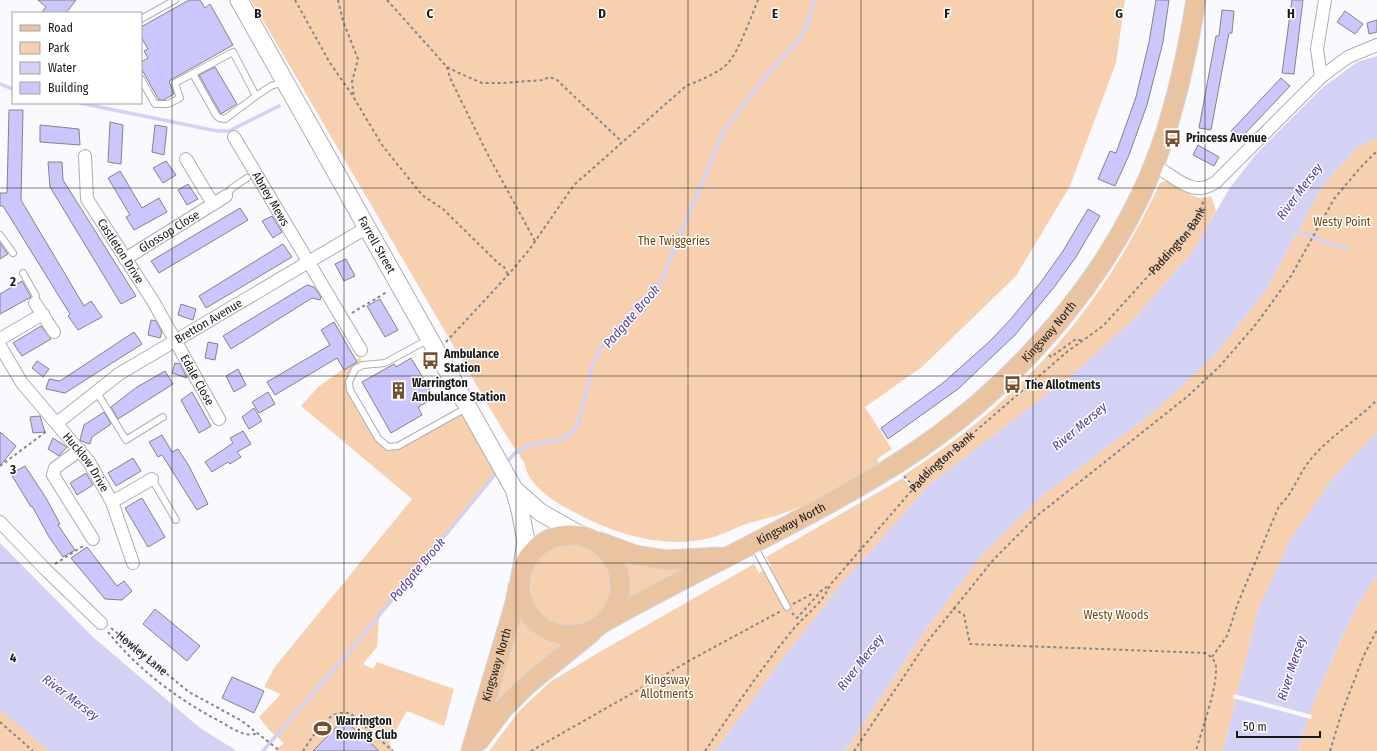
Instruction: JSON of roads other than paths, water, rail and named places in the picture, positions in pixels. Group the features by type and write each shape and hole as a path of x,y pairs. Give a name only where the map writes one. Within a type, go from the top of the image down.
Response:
{"main road":[{"name":"Kingsway North","path":"471,751 503,708 527,684 602,625 887,470 931,441 1006,379 1040,344 1091,280 1125,224 1153,165 1167,130 1176,98 1184,66 1196,0"},
{"path":"567,534 587,538 606,549 615,562 620,577 620,593 616,608 602,625 582,635 566,636 550,632 541,626 526,610 520,595 521,573 529,555 540,544 567,534"},
{"name":"Kingsway North","path":"587,538 635,555 667,560 695,560 730,556"},
{"name":"Kingsway North","path":"471,751 515,603 521,573"}],"street":[{"name":"Farrell Street","path":"239,0 512,486 520,510 526,541 521,573"},
{"path":"1321,77 1317,49 1325,0"},
{"name":"Paddington Bank","path":"1153,165 1196,189 1209,187 1216,182 1321,77 1348,57 1377,45"},
{"name":"Abney Mews","path":"234,137 362,350"},
{"name":"Castleton Drive","path":"85,156 87,199 153,301 175,340"},
{"name":"Glossop Close","path":"186,159 213,204"},
{"name":"Glossop Close","path":"125,259 226,196"},
{"name":"Bretton Avenue","path":"57,423 119,374 366,228"},
{"path":"35,303 54,332"},
{"path":"0,339 42,314"},
{"name":"Edale Close","path":"175,340 219,419"},
{"name":"Hucklow Drive","path":"0,346 22,383 80,450 112,502 132,563"},
{"path":"80,450 56,468 53,475 93,539"},
{"name":"Hucklow Drive","path":"112,502 152,479"},
{"name":"Farrell Street","path":"512,486 540,512 587,538"},
{"path":"0,522 46,570 101,623"}],"lane":[{"path":"142,18 174,0"},
{"path":"142,81 155,104 168,104 180,98 175,83 233,52 256,96"},
{"path":"192,74 219,118 225,118 271,86 285,82"},
{"path":"226,196 232,188 247,178"},
{"path":"0,235 13,253"},
{"path":"22,273 36,296 35,303"},
{"path":"432,343 385,363 363,366 356,369 349,382 350,390 378,438 388,447 398,446 468,407"},
{"path":"96,391 126,440 163,417"},
{"path":"152,479 176,520"},
{"path":"753,544 787,607"}],"water":[{"name":"River Mersey","path":"1377,56 1377,138 1357,147 1321,188 1266,290 1213,357 1157,409 1042,496 982,555 926,629 845,751 715,751 784,657 844,581 930,484 1072,375 1135,318 1194,250 1229,189 1256,154 1321,89 1357,62"},
{"name":"River Mersey","path":"1377,432 1377,576 1360,603 1338,646 1313,705 1298,751 1223,751 1258,610 1290,540 1330,482"},
{"name":"River Mersey","path":"0,543 93,637 200,728 237,751 49,751 0,710"}],"waterway":[{"name":"Padgate Brook","path":"505,464 515,453 529,445 559,440 571,434 579,423 592,366 601,348 626,318 661,281 724,130 769,72 798,41 807,26 814,0"},
{"path":"0,84 12,89"},
{"path":"85,104 217,131 229,131 279,106"},
{"path":"1294,229 1327,243 1347,248"},
{"name":"Padgate Brook","path":"263,751 354,646 498,471"}],"place":[{"name":"Princess Avenue","path":"1173,138"},
{"name":"Ambulance Station","path":"431,361"},
{"name":"The Allotments","path":"1012,385"},
{"name":"Warrington Ambulance Station","path":"399,390"},
{"name":"Warrington Rowing Club","path":"323,728"}],"park label":[{"name":"Westy Point","path":"1342,222"},
{"name":"The Twiggeries","path":"674,241"},
{"name":"Westy Woods","path":"1116,615"},
{"name":"Kingsway Allotments","path":"667,687"}]}
